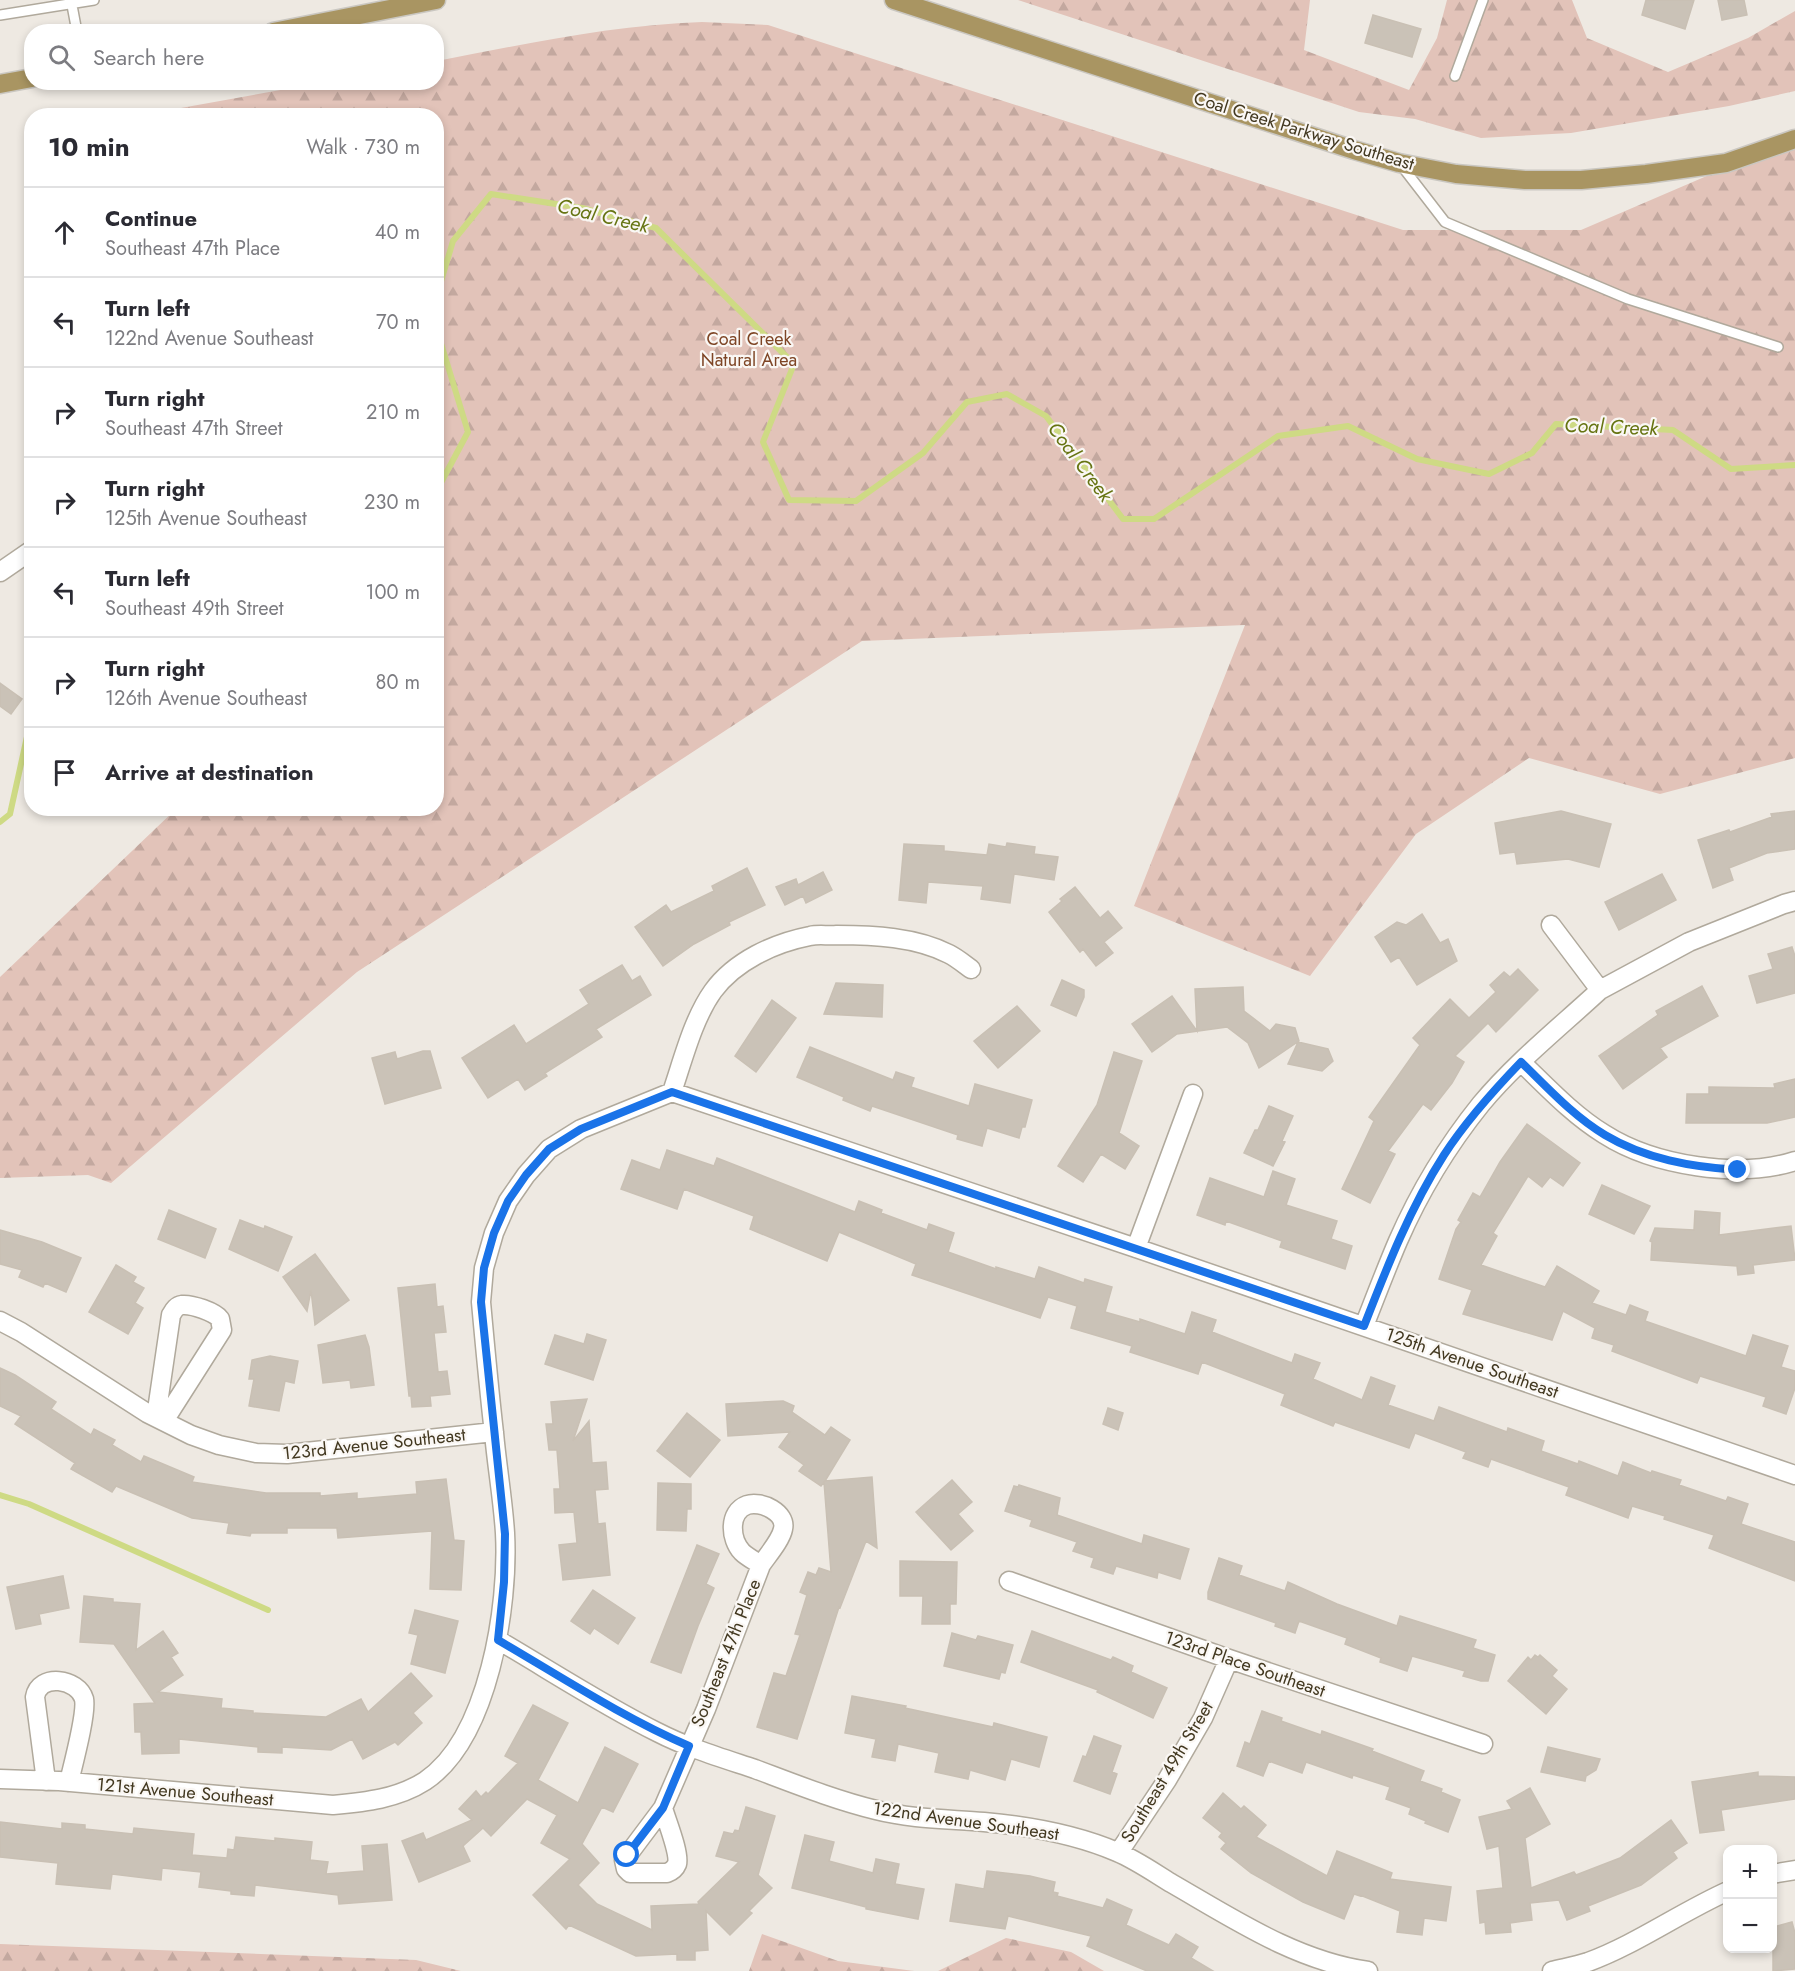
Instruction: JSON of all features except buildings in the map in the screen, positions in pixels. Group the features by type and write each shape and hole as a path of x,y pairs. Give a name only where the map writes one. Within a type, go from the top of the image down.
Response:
{"main road":[{"path":"314,24 436,0"},
{"name":"Coal Creek Parkway Southeast","path":"894,0 1354,150 1399,163 1456,174 1525,180 1581,180 1646,174 1726,163 1795,139"},
{"path":"0,84 24,80"}],"street":[{"path":"0,572 24,556"},
{"path":"1364,1326 1398,1241 1444,1155 1481,1104 1521,1062 1600,990 1689,942 1784,903 1795,901"},
{"path":"1551,925 1600,990"},
{"path":"672,1092 701,1011 714,990 732,971 754,956 781,944 812,936 861,935 889,938 949,954 971,969"},
{"path":"1521,1062 1566,1105 1603,1134 1624,1146 1700,1167 1738,1170 1775,1168 1795,1161"},
{"name":"125th Avenue Southeast","path":"672,1092 1795,1474"},
{"name":"121st Avenue Southeast","path":"0,1779 69,1782 333,1805 369,1802 402,1794 425,1781 442,1767 464,1738 479,1705 498,1640 504,1582 505,1534 481,1302 484,1268 494,1233 508,1201 526,1175 549,1149 581,1129 672,1092"},
{"path":"1136,1248 1193,1094"},
{"path":"185,1305 213,1312 222,1324 219,1336 160,1419 171,1315 177,1308 185,1305"},
{"name":"123rd Avenue Southeast","path":"0,1321 160,1419 191,1435 219,1445 256,1453 287,1454 494,1432"},
{"name":"Southeast 47th Place","path":"663,1808 710,1698 761,1565"},
{"name":"123rd Place Southeast","path":"1009,1581 1229,1659 1483,1744"},
{"name":"122nd Avenue Southeast","path":"498,1640 658,1733 689,1746 878,1811 908,1817 1038,1828 1076,1837 1119,1852 1231,1918 1285,1945 1321,1960 1368,1971"},
{"name":"Southeast 49th Street","path":"1119,1852 1167,1780 1203,1718 1229,1659"},
{"path":"46,1781 36,1692 44,1683 69,1682 79,1689 85,1709 69,1782"},
{"path":"1552,1971 1587,1963 1723,1893"}],"lane":[{"path":"0,15 94,0"},
{"path":"1455,76 1483,0"},
{"path":"71,2 75,24"},
{"path":"1399,163 1445,222 1628,298 1778,347"}],"green space":[{"path":"1018,0 1310,0 1304,50 1409,90 1437,38 1447,0 1572,0 1587,38 1668,72 1748,38 1795,11 1795,91 1729,106 1571,133 1481,138 1415,119 1359,112"},
{"name":"Coal Creek Natural Area","path":"702,22 768,25 1403,230 1581,230 1795,138 1795,758 1660,794 1529,758 1416,834 1310,976 1134,906 1245,625 862,641 357,972 111,1183 88,1175 0,1178 0,977 169,816 444,816 444,108 181,108 280,90 444,90 444,60 602,31"},
{"path":"762,1934 838,1961 914,1971 749,1971"},
{"path":"1006,1938 1071,1952 1104,1971 938,1971"},
{"path":"0,1944 416,1960 461,1971 0,1971"}],"waterway":[{"name":"Coal Creek","path":"444,271 453,241 491,194 582,208 656,228 794,364 763,442 789,500 856,501 923,453 967,402 1007,394 1046,416 1123,519 1154,519 1278,436 1348,426 1417,459 1489,474 1532,453 1556,424 1673,430 1731,469 1795,465"},
{"name":"Coal Creek","path":"444,353 468,432 444,477"},
{"name":"Coal Creek","path":"0,822 10,814 24,750"},
{"path":"0,1495 29,1504 268,1610"}],"route":[{"path":"627,1855 663,1808 689,1746 658,1733 498,1640 504,1582 505,1534 481,1302 484,1268 494,1233 508,1201 526,1175 549,1149 581,1129 672,1092 1364,1326 1398,1241 1444,1155 1481,1104 1521,1062 1566,1105 1603,1134 1624,1146 1700,1167 1738,1170"}]}
